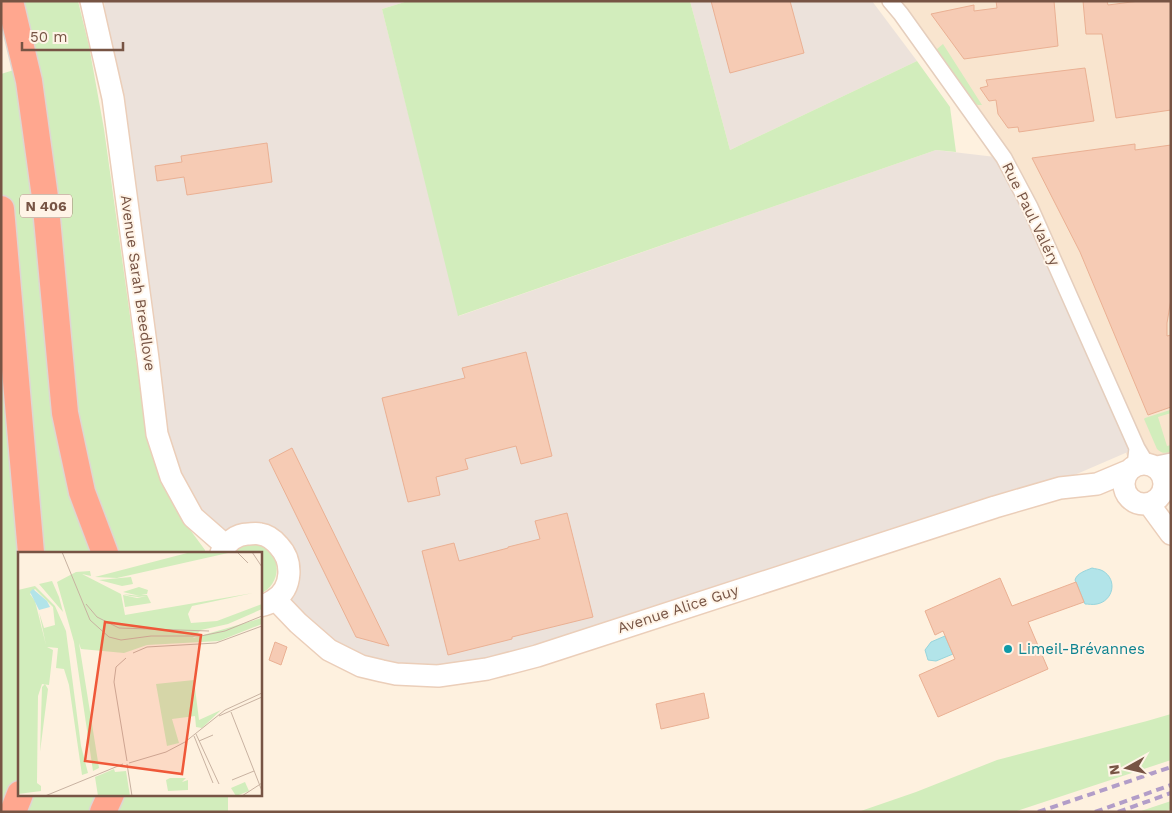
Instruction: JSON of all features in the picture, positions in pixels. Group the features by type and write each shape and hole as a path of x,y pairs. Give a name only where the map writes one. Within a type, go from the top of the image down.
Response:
{"highway":[{"name":"N 406","path":"10,1 29,81 45,197 64,413 82,492 104,552"},
{"name":"N 406","path":"1,209 31,552"},
{"path":"103,812 110,796"}],"main road":[{"name":"Avenue Sarah Breedlove","path":"91,1 112,98 157,434 171,477 193,517 223,549"},
{"path":"1161,490 1142,504 1130,499 1124,487 1124,480 1145,462 1161,471 1161,490 1171,534"},
{"name":"Avenue Alice Guy","path":"268,603 298,623 329,650 361,666 396,674 438,676 487,668 537,656 995,506 1060,488 1097,484 1145,462"},
{"name":"Avenue Alice Guy","path":"1097,484 1126,493"},
{"path":"1161,490 1171,525"},
{"path":"223,549 232,539 244,534 260,534 274,540 284,551 289,564 289,578 283,591 268,603"}],"street":[{"name":"Rue Paul Valéry","path":"890,1 1004,158 1030,208 1145,462"}],"shaded area":[{"path":"104,1 408,1 382,9 459,316 936,150 1004,158 1137,448 1012,502 438,676 329,650 283,608 284,551 260,534 225,545 171,477 148,359"},
{"path":"690,1 872,1 917,61 730,150"},
{"path":"891,1 1171,1 1171,474 1154,460 1129,461 1049,256 986,148"}],"green space":[{"path":"21,1 78,1 89,46 104,129 147,438 191,531 205,552 18,552 18,796 228,796 228,812 1,812 1,74 36,63"},
{"path":"408,1 690,1 730,150 917,61 950,107 956,152 936,150 458,316 382,9"},
{"path":"943,44 982,105 974,103 936,52"},
{"path":"1170,410 1171,413 1158,417 1167,446 1171,445 1171,452 1164,453 1157,449 1144,419"},
{"path":"250,543 260,545 266,548 275,559 277,566 275,579 261,593 261,552 232,552 242,545"},
{"path":"1171,714 1171,760 1014,812 858,812 916,792 997,760"},
{"path":"1171,801 1171,809 1163,812 1138,812"}],"water":[{"path":"1092,568 1102,570 1108,575 1111,580 1112,590 1107,599 1102,602 1085,604 1075,580 1079,574"},
{"path":"945,636 953,654 936,661 928,660 925,650 931,642"}],"building":[{"path":"711,1 790,1 804,53 730,73"},
{"path":"996,1 1054,1 1058,46 964,59 931,14 974,5 974,11 997,8"},
{"path":"1083,1 1107,1 1108,5 1139,1 1171,1 1171,110 1116,118 1102,34 1086,34"},
{"path":"1085,68 1094,121 1019,132 1018,127 1008,128 998,114 996,100 989,101 980,88 988,86 986,80"},
{"path":"267,143 272,182 187,195 184,177 157,181 155,166 182,162 181,156"},
{"path":"1135,144 1135,150 1171,145 1171,299 1167,336 1171,335 1171,407 1148,415 1080,252 1032,158"},
{"path":"526,352 552,456 521,464 516,446 465,459 468,469 436,477 440,495 408,502 382,398 465,378 462,368"},
{"path":"292,448 389,646 356,637 269,460"},
{"path":"567,513 593,617 448,655 422,551 454,543 459,561 540,539 535,521"},
{"name":"Limeil-Brévannes","path":"1000,578 1012,606 1076,582 1084,602 1028,622 1048,669 938,717 919,675 955,659 943,631 935,635 925,611"},
{"path":"275,642 287,647 281,665 269,660"},
{"path":"704,693 709,718 661,729 656,704"}],"railway":[{"path":"1038,812 1171,767"},
{"path":"1095,812 1171,785"},
{"path":"1118,812 1171,793"}],"place":[{"name":"Limeil-Brévannes","path":"1008,649"}]}
